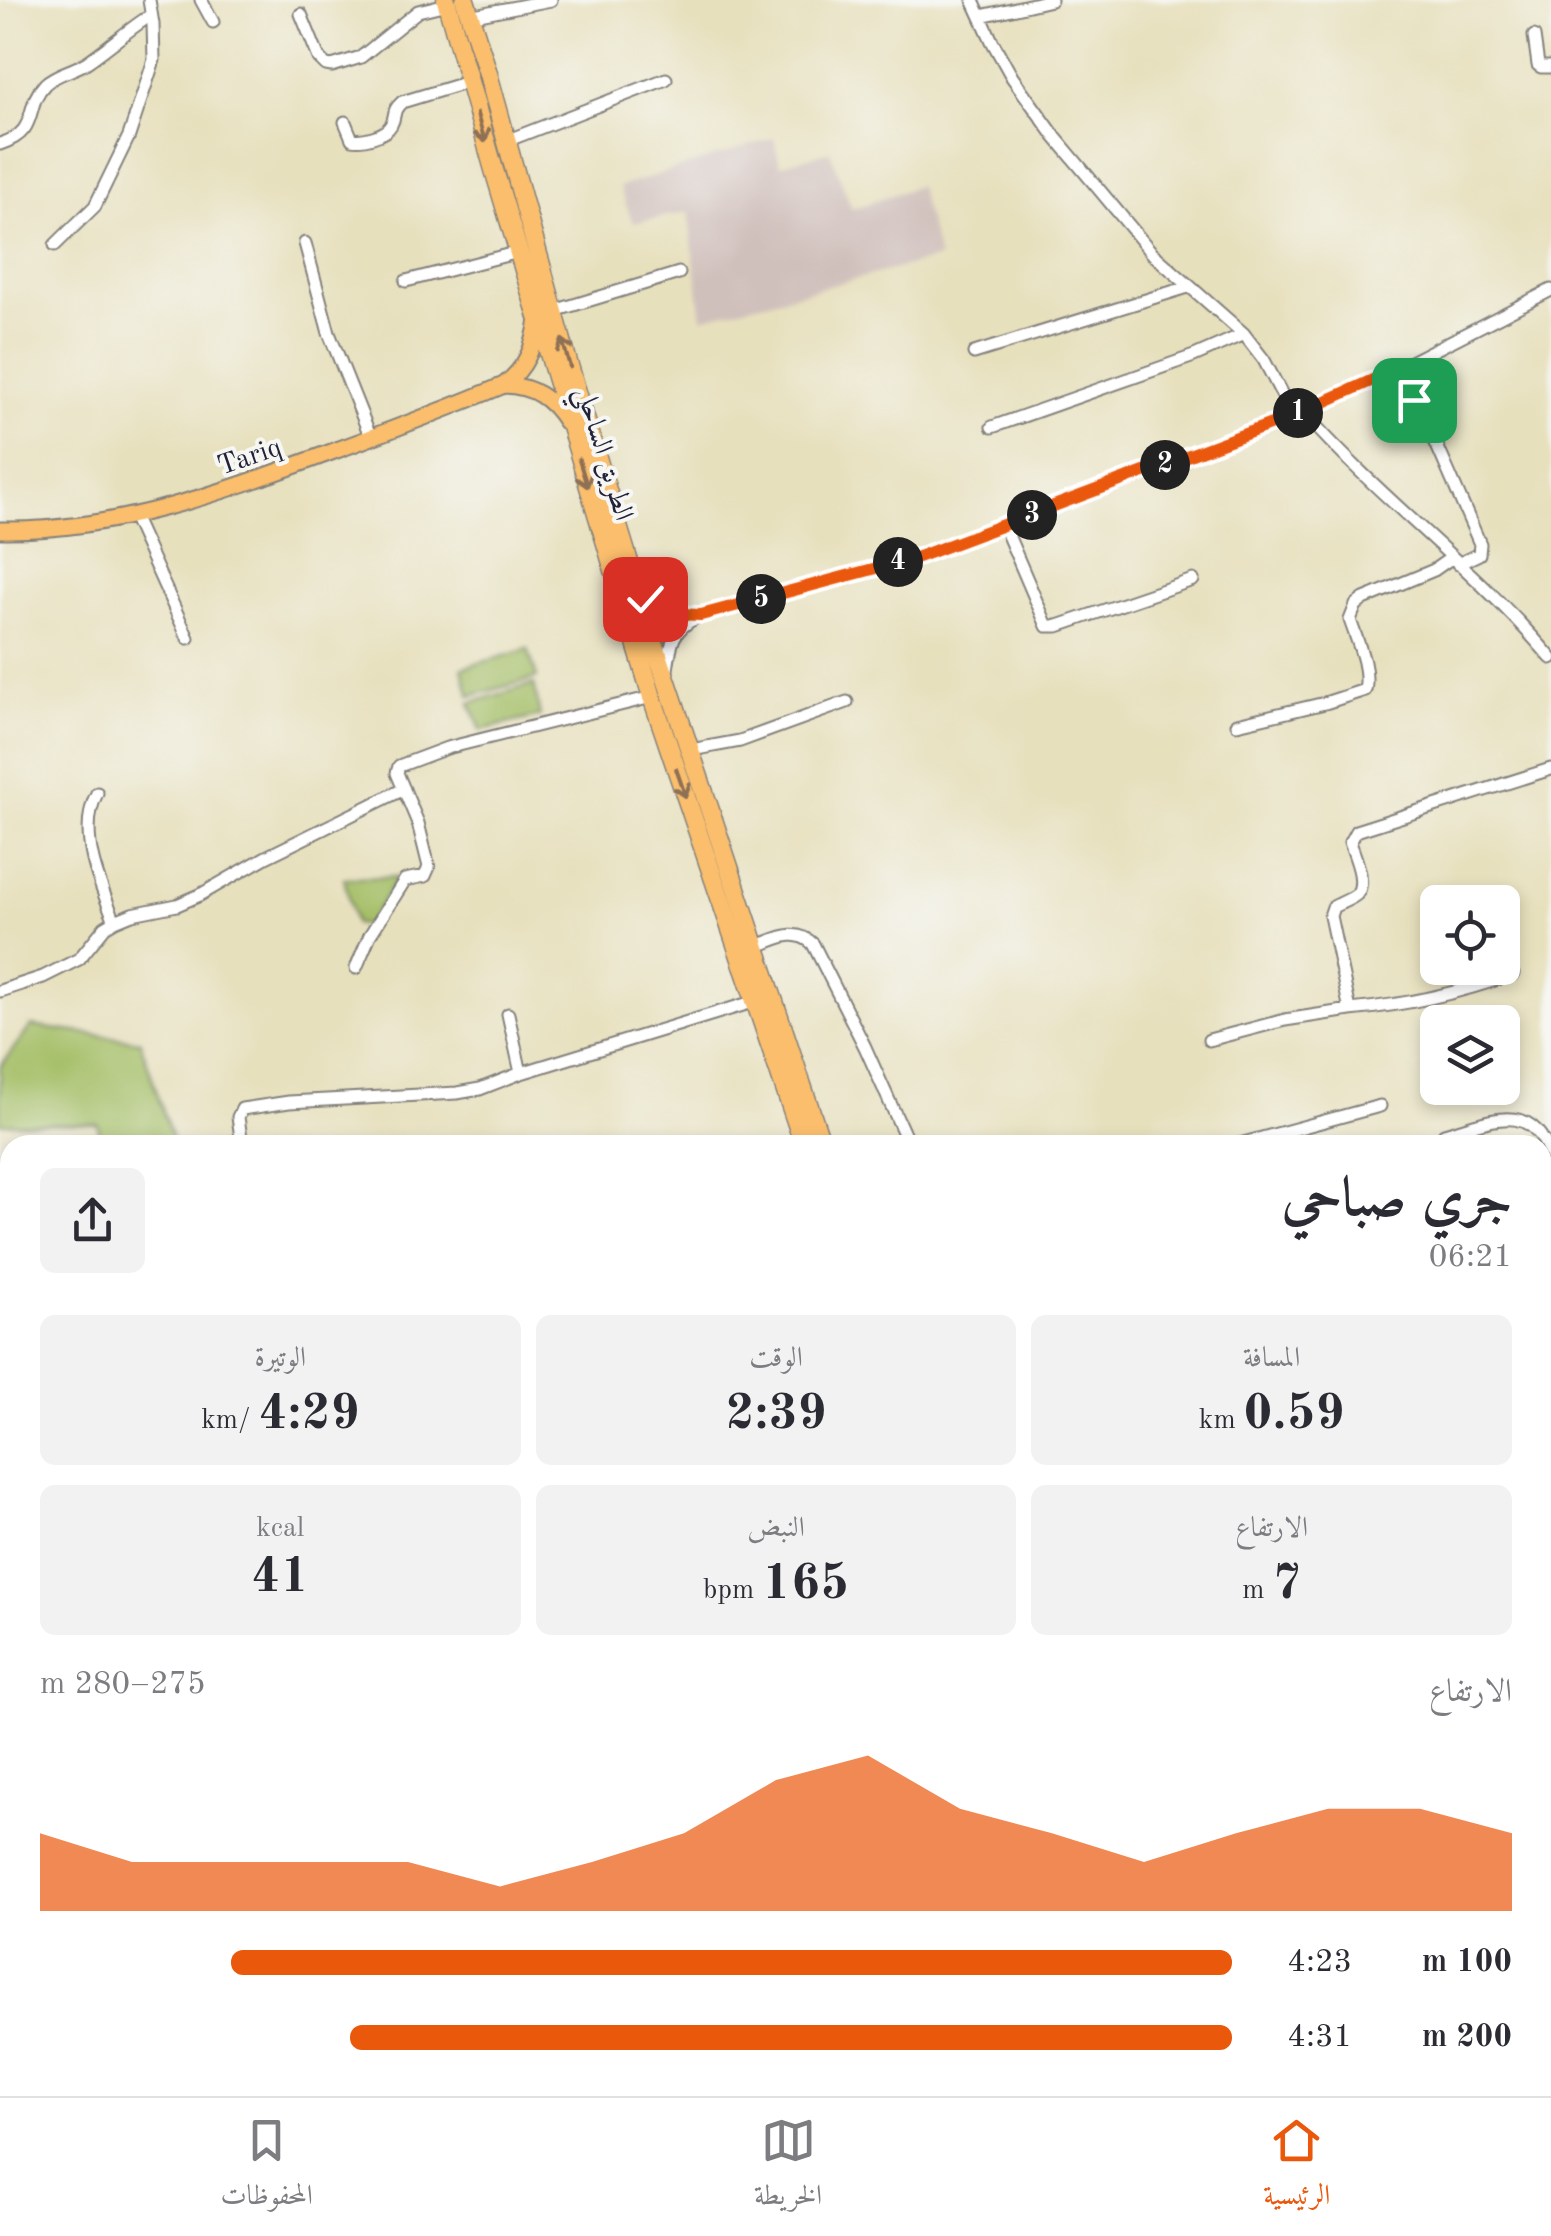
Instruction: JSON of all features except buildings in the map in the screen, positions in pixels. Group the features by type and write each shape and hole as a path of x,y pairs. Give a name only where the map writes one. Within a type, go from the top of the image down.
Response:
{"highway":[{"name":"الطريق الساحلي","path":"457,5 468,82 518,252 546,315 819,1135"},
{"name":"الطريق الساحلي","path":"457,5 487,70 506,141 569,427 652,697 801,1135"}],"main road":[{"path":"504,385 529,358 546,315"},
{"path":"504,385 538,392 556,406 569,427"},
{"name":"Tariq","path":"0,530 65,528 133,516 244,484 432,416 504,385"}],"street":[{"path":"55,245 95,206 129,136 154,60 149,0"},
{"path":"201,0 213,22"},
{"path":"301,14 318,58 332,66 361,57 418,11 551,0"},
{"path":"972,0 1012,76 1056,138 1153,254 1244,334 1298,413 1497,598 1551,658"},
{"path":"981,16 1051,0"},
{"path":"0,144 23,132 43,86 87,62 151,15"},
{"path":"1534,36 1538,65 1551,67"},
{"path":"506,141 666,79"},
{"path":"344,122 352,139 359,141 389,127 396,106 402,102 468,82"},
{"path":"305,243 328,333 371,438"},
{"path":"406,282 518,252"},
{"path":"546,315 679,272"},
{"path":"974,353 1188,286"},
{"path":"666,676 673,637 701,615 918,557 1004,526 1298,413 1395,370 1551,290"},
{"path":"992,426 1194,356 1244,334"},
{"path":"1237,724 1325,704 1365,690 1368,685 1363,660 1350,620 1356,605 1454,561 1479,554 1480,544 1432,434 1395,370"},
{"path":"133,516 188,638"},
{"path":"1004,526 1047,626 1058,626 1193,580"},
{"path":"637,591 668,612 701,615"},
{"path":"356,968 365,943 404,880 421,877 430,867 397,768 447,748 652,697"},
{"path":"691,750 740,741 847,702"},
{"path":"1350,1010 1330,916 1334,907 1356,895 1360,886 1350,842 1352,835 1551,769"},
{"path":"0,991 43,977 79,958 102,930 115,921 200,895 266,857 404,789"},
{"path":"97,793 90,812 91,844 99,881 115,921"},
{"path":"754,947 794,934 814,944 905,1135"},
{"path":"1209,1040 1285,1020 1410,1003 1479,985"},
{"path":"241,1135 238,1117 242,1109 289,1102 480,1089 756,1001"},
{"path":"508,1014 522,1073"},
{"path":"1273,1135 1380,1106"},
{"path":"1444,1134 1501,1118 1520,1118 1541,1135"}],"shaded area":[{"path":"774,138 780,165 830,151 852,209 918,186 939,258 702,318 688,212 633,223 619,187"}],"green space":[{"path":"528,649 537,678 470,696 462,668"},
{"path":"534,684 540,716 481,730 470,703"},
{"path":"398,877 367,926 355,924 344,878"},
{"path":"31,1026 140,1041 171,1135 100,1135 98,1124 0,1123 0,1067"}],"route":[{"path":"645,599 673,614 701,615 918,557 1293,416 1395,370 1414,400"}]}
